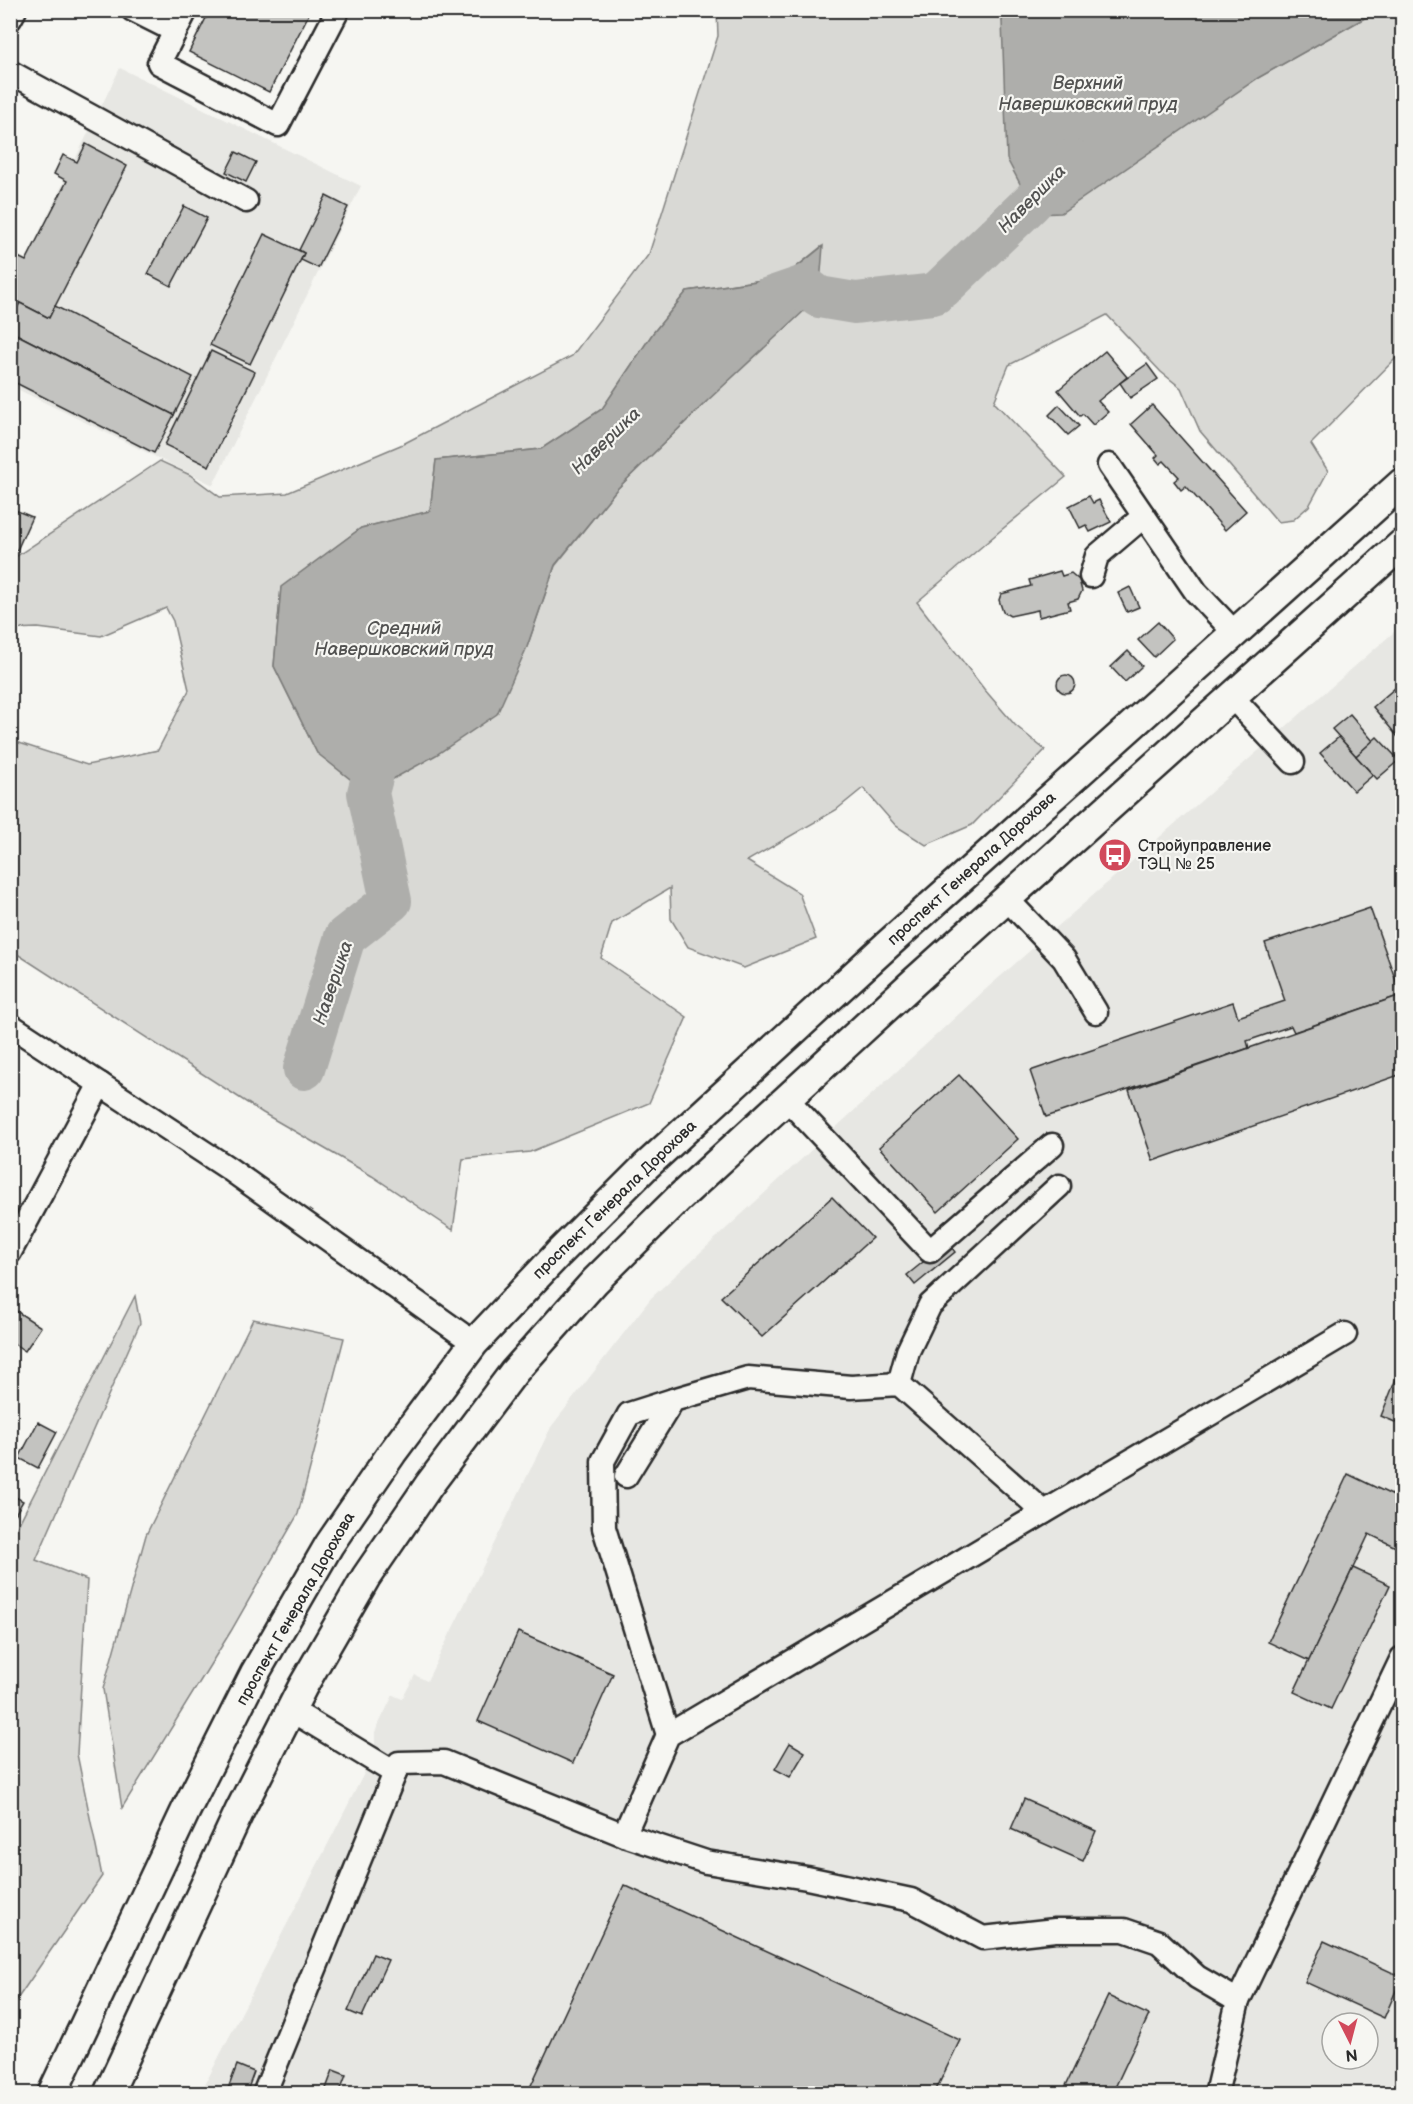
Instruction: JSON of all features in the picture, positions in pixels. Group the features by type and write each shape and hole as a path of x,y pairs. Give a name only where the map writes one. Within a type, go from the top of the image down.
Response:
{"main road":[{"name":"проспект Генерала Дорохова","path":"52,2094 186,1810 255,1673 329,1545 392,1453 474,1343 646,1166 878,953 1402,483"},
{"path":"108,2094 240,1810 291,1710 366,1577 429,1485 514,1372 595,1281 679,1198 1007,898 1402,544"}],"street":[{"path":"10,19 15,10"},
{"path":"133,10 175,31"},
{"path":"186,10 159,63 278,125 338,10"},
{"path":"10,72 246,201"},
{"path":"1109,465 1196,592 1235,633"},
{"path":"1091,576 1097,556 1144,516"},
{"path":"1232,697 1293,762"},
{"path":"1007,898 1065,959 1096,1012"},
{"path":"10,1025 228,1168 474,1343"},
{"path":"10,1252 100,1084"},
{"path":"787,1099 930,1251 1052,1145"},
{"path":"899,1384 908,1351 930,1305 1059,1186"},
{"path":"624,1835 668,1735 1345,1334"},
{"path":"668,1735 604,1528 603,1461 629,1414 748,1378 851,1387 899,1384 1044,1512"},
{"path":"626,1476 673,1400"},
{"path":"1216,2094 1238,2001 1402,1658"},
{"path":"291,1710 395,1773"},
{"path":"264,2094 399,1763 444,1762 624,1835 706,1862 807,1878 911,1900 983,1938 1055,1930 1124,1930 1159,1942 1197,1977 1238,2001"}],"shaded area":[{"path":"717,11 1006,11 1002,21 1258,78 1377,11 1402,11 1402,352 1311,444 1328,471 1309,506 1293,520 1278,522 1200,431 1181,388 1161,372 1107,315 1009,365 994,402 1066,477 917,602 984,689 1015,725 1045,750 972,825 926,845 896,826 863,788 836,810 747,861 799,893 816,939 744,968 688,947 671,919 670,888 612,923 601,958 687,1017 649,1103 530,1152 463,1159 453,1230 372,1176 263,1113 11,950 10,740 87,765 158,750 189,690 173,621 166,608 101,636 38,628 11,629 11,560 160,461 190,475 220,497 287,493 403,444 572,356 649,254 718,36","holes":["822,246 706,402 616,490 555,566 527,647 317,753 274,666 281,588 361,528 430,511 436,460 541,449 602,409 653,333 687,291 784,277"]},
{"path":"120,68 361,186 213,485 11,386 10,290 15,282 11,279 11,253 26,259"},
{"path":"1402,625 1402,2093 200,2094 375,1752 375,1732 393,1695 402,1699 415,1675 427,1681 551,1427 651,1298 986,989"},
{"path":"135,1296 140,1323 36,1560 87,1580 77,1754 102,1876 11,2008 11,1539"},
{"path":"253,1319 344,1338 298,1514 231,1631 122,1808 103,1689 146,1535"}],"water":[{"name":"Верхний Навершковский пруд","path":"1006,10 1377,11 1258,78 1061,213 1036,214 1007,159 1002,21"},
{"name":"Средний Навершковский пруд","path":"823,246 819,297 616,490 555,565 527,647 497,714 436,755 368,793 317,753 274,666 281,587 361,528 430,511 436,460 541,449 602,409 653,333 687,291 784,277"}],"building":[{"path":"210,10 311,10 269,92 189,52"},
{"path":"86,144 127,166 49,318 10,298 10,291 16,281 10,278 10,256 12,254 26,261 67,181 54,174 63,155 77,162"},
{"path":"236,152 256,162 246,182 226,172"},
{"path":"326,196 348,207 318,268 301,260 304,253 299,250"},
{"path":"184,206 207,218 171,286 148,274"},
{"path":"264,234 304,253 250,364 210,345"},
{"path":"20,303 49,318 55,306 193,377 174,415 10,331 10,321"},
{"path":"10,331 174,415 154,453 10,380"},
{"path":"211,351 255,372 209,466 165,445"},
{"path":"1105,351 1127,377 1098,401 1108,412 1093,425 1083,414 1080,416 1058,390"},
{"path":"1147,364 1158,379 1130,398 1120,383"},
{"path":"1059,405 1079,426 1068,435 1049,415"},
{"path":"1152,405 1246,511 1225,530 1186,486 1181,490 1174,481 1179,477 1164,461 1160,464 1155,458 1158,455 1131,424"},
{"path":"1089,496 1093,503 1099,500 1111,522 1090,532 1086,525 1080,528 1069,506"},
{"path":"10,508 32,517 17,550 10,548"},
{"path":"1060,571 1062,576 1071,573 1079,580 1082,591 1078,599 1068,602 1070,609 1039,617 1038,610 1010,616 1003,612 999,600 1001,594 1031,586 1029,580"},
{"path":"1130,587 1139,607 1127,612 1118,593"},
{"path":"1158,622 1173,639 1154,657 1138,640"},
{"path":"1128,651 1142,666 1125,682 1111,667"},
{"path":"1066,675 1072,678 1075,684 1072,690 1066,693 1060,690 1057,684 1060,678"},
{"path":"1402,682 1402,742 1373,707"},
{"path":"1350,714 1373,741 1356,756 1332,729"},
{"path":"1339,737 1373,775 1354,791 1320,753"},
{"path":"1377,737 1399,760 1377,779 1356,756"},
{"path":"1370,908 1401,995 1294,1032 1291,1026 1247,1041 1249,1048 1046,1117 1030,1071 1233,1002 1238,1017 1285,1001 1265,943"},
{"path":"1401,995 1402,1074 1153,1161 1129,1090"},
{"path":"959,1075 1018,1139 938,1212 879,1147"},
{"path":"832,1197 872,1238 762,1337 721,1297"},
{"path":"948,1242 955,1252 915,1285 907,1275"},
{"path":"10,1307 41,1327 25,1351 10,1341"},
{"path":"1402,1364 1402,1425 1381,1416"},
{"path":"38,1422 57,1432 38,1468 19,1458"},
{"path":"1348,1474 1402,1500 1402,1550 1369,1534 1309,1661 1268,1642"},
{"path":"10,1494 23,1501 10,1523"},
{"path":"1353,1568 1390,1585 1331,1709 1294,1692"},
{"path":"518,1632 613,1674 573,1763 478,1721"},
{"path":"790,1743 805,1752 790,1777 775,1769"},
{"path":"1024,1799 1096,1831 1083,1861 1011,1829"},
{"path":"624,1885 960,2040 934,2094 527,2094"},
{"path":"1324,1941 1402,1977 1384,2018 1380,2016 1380,2011 1369,2011 1305,1982"},
{"path":"373,1954 388,1960 362,2017 348,2011"},
{"path":"1108,1996 1149,2015 1112,2094 1062,2094"},
{"path":"237,2065 254,2072 246,2094 226,2094"},
{"path":"333,2070 346,2075 339,2094 324,2094"}],"waterway":[{"name":"Навершка","path":"769,298 804,286 819,297 855,303 934,294 1031,203 1071,160"},
{"name":"Навершка","path":"304,1069 345,937 391,901 368,793 383,736"}],"place":[{"name":"Стройуправление ТЭЦ № 25","path":"1115,855"}]}
